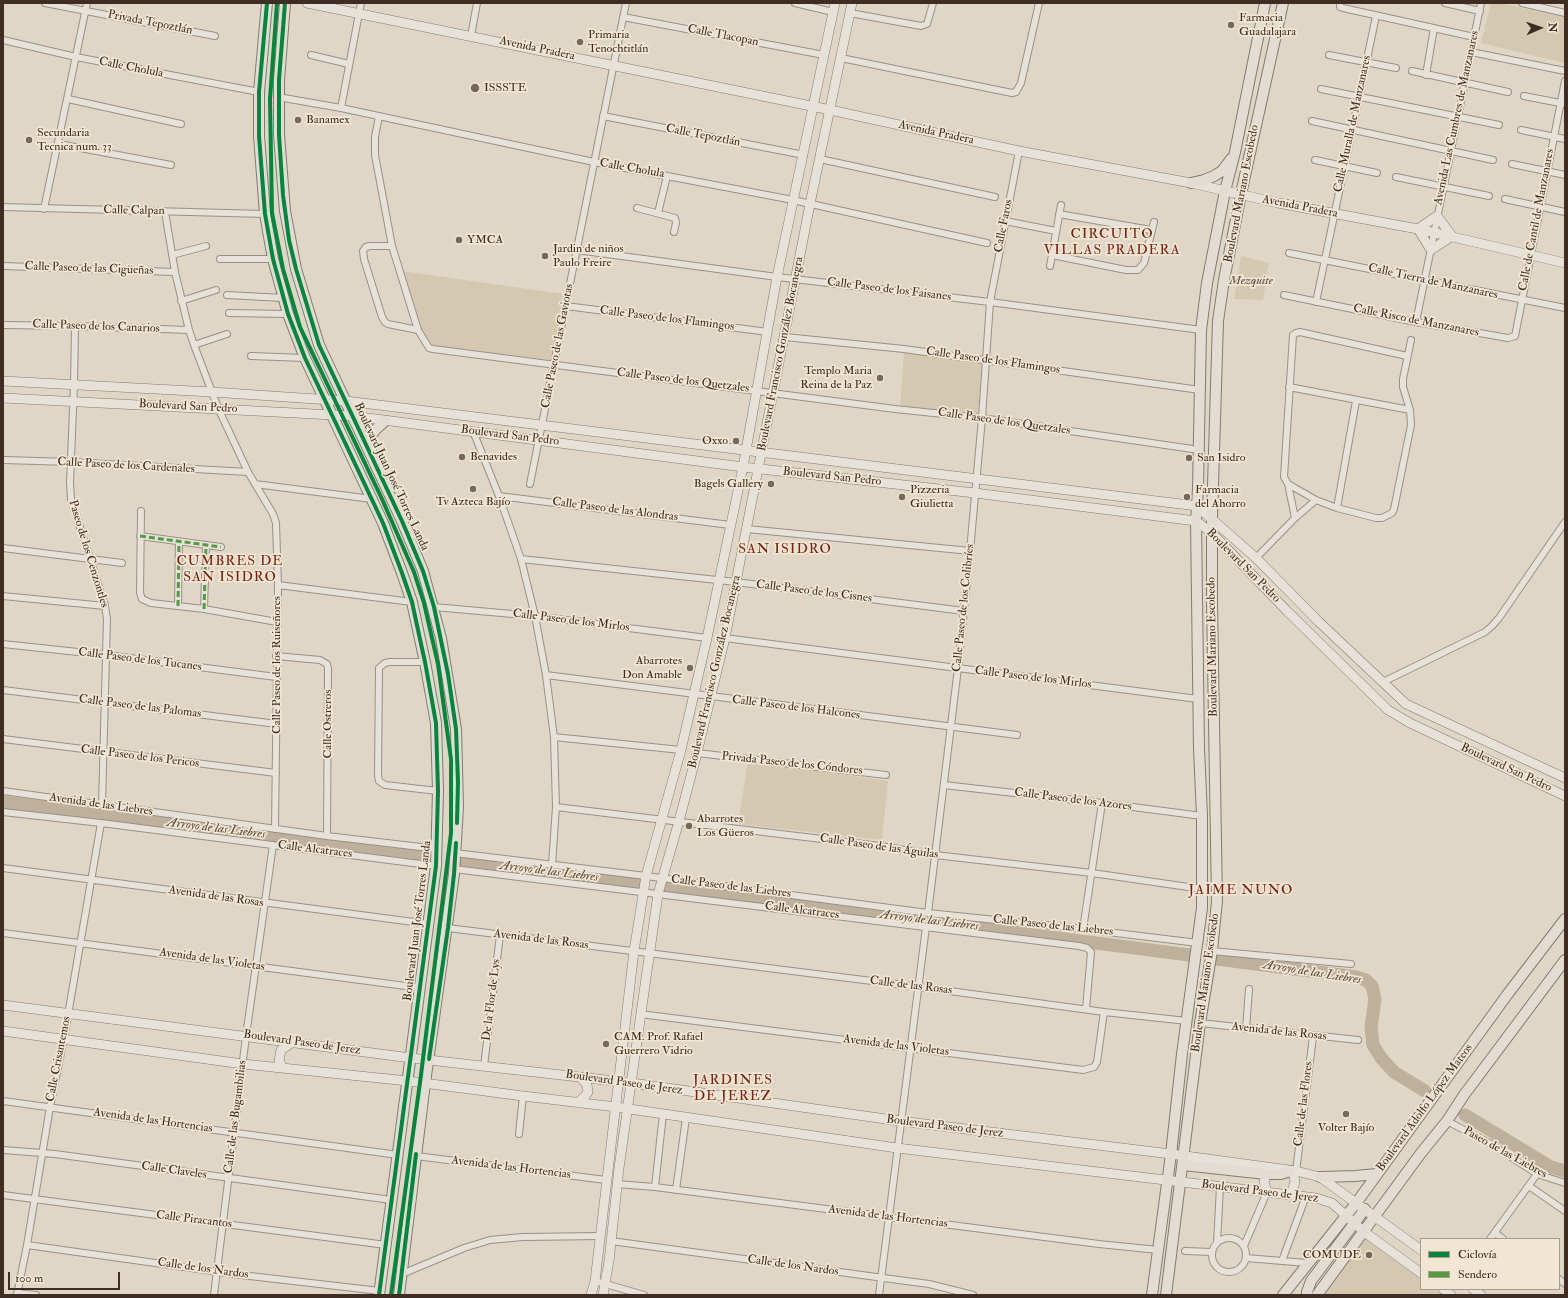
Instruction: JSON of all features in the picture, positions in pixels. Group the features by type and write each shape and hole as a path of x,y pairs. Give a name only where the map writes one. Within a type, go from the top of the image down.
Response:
{"main road":[{"name":"Boulevard Juan José Torres Landa","path":"267,3 259,92 259,136 265,214 273,260 288,314 306,358 324,400 372,499 402,572 412,602 436,723 438,849 421,988 379,1293"},
{"name":"Boulevard Juan José Torres Landa","path":"285,3 278,97 281,177 289,240 312,325 328,366 402,521 423,571 434,607 448,674 457,740 458,807 448,928 425,1083 399,1295"},
{"name":"Avenida Pradera","path":"307,3 814,106 1019,151 1191,183 1278,203 1452,236 1565,263"},
{"name":"Boulevard Francisco González Bocanegra","path":"603,1295 640,1014 658,894 697,753 724,638 759,469 810,204 852,3"},
{"name":"Boulevard Mariano Escobedo","path":"1152,1295 1171,1154 1181,1062 1201,923 1202,816 1198,699 1196,522 1201,330 1207,283 1224,191 1235,152 1265,3"},
{"name":"Boulevard Mariano Escobedo","path":"1166,1295 1200,1023 1212,951 1217,901 1212,616 1212,518 1218,321 1227,264 1241,194 1283,3"},
{"name":"Boulevard Francisco González Bocanegra","path":"591,1295 595,1281 634,951 646,876 681,750 707,638 743,467 777,277 804,156 834,7"},
{"path":"1191,183 1204,180 1222,171 1235,152"},
{"path":"1437,216 1452,236 1430,250 1418,229 1437,216"},
{"name":"Boulevard San Pedro","path":"3,381 346,401 1197,506 1256,558 1325,628 1406,704 1565,778"},
{"name":"Boulevard San Pedro","path":"3,398 353,416 743,467 975,493 1196,522 1212,532 1298,622 1380,702 1397,716 1565,796"},
{"path":"434,427 435,412"},
{"path":"372,458 370,437 385,421"},
{"path":"1397,716 1406,704"},
{"name":"Boulevard Adolfo López Mateos","path":"1282,1295 1357,1202 1443,1081 1565,919"},
{"name":"Boulevard Adolfo López Mateos","path":"1317,1295 1565,960"},
{"name":"Boulevard Paseo de Jerez","path":"3,1005 68,1012 411,1058 632,1083 900,1122 1171,1154 1184,1160 1293,1171 1320,1176 1420,1249"},
{"name":"Boulevard Paseo de Jerez","path":"3,1031 64,1038 243,1064 408,1081 628,1108 686,1118 897,1148 1306,1196 1326,1200 1338,1208 1363,1231 1420,1272"},
{"path":"283,1068 279,1061 281,1050 293,1042"},
{"path":"578,1103 588,1092 587,1085 580,1077"},
{"path":"1184,1160 1266,1174 1281,1174 1293,1171 1295,1182 1294,1190 1291,1194"},
{"path":"1266,1174 1264,1182 1267,1192"},
{"path":"1320,1176 1377,1174"},
{"path":"1307,1295 1311,1281 1365,1209"}],"street":[{"path":"45,3 85,10"},
{"path":"44,209 68,100 86,3"},
{"path":"341,108 361,3"},
{"path":"471,36 478,3"},
{"name":"Calle Paseo de las Gaviotas","path":"530,484 626,3"},
{"path":"795,3 834,7"},
{"path":"850,13 917,26 925,26 929,22 933,3"},
{"path":"841,58 998,92 1016,92 1021,83 1039,3"},
{"path":"1445,3 1480,11"},
{"name":"Avenida Las Cumbres de Manzanares","path":"1416,322 1481,3"},
{"path":"1522,3 1565,13"},
{"path":"1340,5 1376,16 1474,36"},
{"name":"Privada Tepoztlán","path":"85,10 215,36"},
{"name":"Calle Muralla de Manzanares","path":"1316,302 1376,16"},
{"name":"Calle Tlacopan","path":"623,17 824,55"},
{"path":"1426,74 1434,28"},
{"name":"Calle Cholula","path":"3,40 76,57 259,92"},
{"path":"1471,52 1565,71"},
{"path":"311,55 349,64"},
{"path":"1329,55 1396,68"},
{"path":"1412,71 1508,92"},
{"name":"Calle de Cantil de Manzanares","path":"1516,336 1521,300 1547,170 1563,104 1565,81"},
{"path":"1321,89 1499,125"},
{"path":"1524,96 1563,104"},
{"name":"Calle Cholula","path":"278,97 341,108 594,162 793,200 986,244"},
{"path":"68,100 181,124"},
{"name":"Calle Paseo de los Quetzales","path":"379,116 375,137 375,155 392,246 418,330 429,348 757,391 982,418 1199,450"},
{"name":"Calle Tepoztlán","path":"603,116 804,156"},
{"path":"1312,121 1493,160"},
{"path":"1521,130 1565,139"},
{"path":"59,144 171,165"},
{"name":"Calle Faros","path":"990,302 1019,151"},
{"path":"820,158 994,197"},
{"path":"1315,160 1377,173"},
{"path":"1512,164 1547,170 1565,175"},
{"path":"658,213 667,176"},
{"path":"1396,177 1489,196"},
{"path":"1505,199 1565,212"},
{"path":"1050,266 1061,205"},
{"name":"Calle Calpan","path":"3,207 265,214"},
{"path":"637,208 674,218 676,223 674,232"},
{"name":"Calle Paseo de los Ruiseñores","path":"165,212 181,301 194,346 218,408 248,472 273,514 276,524 278,584 275,829"},
{"path":"1060,214 1152,230"},
{"path":"1005,221 1056,231"},
{"path":"1052,255 1126,270 1138,270 1144,263 1154,222"},
{"path":"172,255 206,246"},
{"path":"392,246 366,247 364,251 364,259 384,322 418,330"},
{"name":"Calle Paseo de los Faisanes","path":"577,250 777,277 990,302 1201,330"},
{"name":"Calle Tierra de Manzanares","path":"1289,253 1565,308"},
{"path":"220,259 273,260"},
{"name":"Calle Paseo de las Cigüeñas","path":"3,266 175,272"},
{"path":"181,301 216,290"},
{"path":"227,295 283,298"},
{"name":"Calle Risco de Manzanares","path":"1284,295 1416,322 1508,338 1516,336"},
{"name":"Calle Paseo de los Colibríes","path":"928,913 964,611 977,478 990,302"},
{"name":"Calle Paseo de los Flamingos","path":"566,306 768,332"},
{"path":"229,313 288,314"},
{"name":"Calle Paseo de los Canarios","path":"3,325 189,330"},
{"name":"Paseo de los Cenzontles","path":"74,326 74,402 70,482 71,499 105,606 107,619 102,806"},
{"path":"1295,518 1288,484 1284,477 1293,335 1300,332 1407,356"},
{"path":"194,346 227,334"},
{"name":"Calle Paseo de los Flamingos","path":"785,336 904,349 1200,390"},
{"path":"1288,484 1316,500 1337,508 1376,518 1382,518 1392,513 1410,434 1410,410 1403,387 1404,370 1411,340"},
{"path":"251,356 306,358"},
{"path":"1289,388 1410,410"},
{"path":"1337,508 1356,400"},
{"path":"473,431 499,496 521,559 535,616 546,675 554,737 556,807 552,865"},
{"name":"Calle Paseo de los Cardenales","path":"3,460 71,462 248,472"},
{"path":"255,484 372,499"},
{"name":"Calle Paseo de las Alondras","path":"499,496 730,525"},
{"path":"1256,558 1295,518 1316,500"},
{"path":"141,511 140,593 142,599 151,603 277,622"},
{"path":"1383,682 1485,632 1492,626 1500,618 1565,522"},
{"path":"747,529 970,551"},
{"path":"140,536 221,547"},
{"path":"178,606 179,542"},
{"path":"204,610 206,545"},
{"path":"3,548 122,563"},
{"name":"Calle Paseo de los Cisnes","path":"521,559 736,582 964,611"},
{"path":"278,584 412,602"},
{"path":"3,596 105,606"},
{"name":"Calle Paseo de los Mirlos","path":"434,607 535,616 707,638"},
{"name":"Calle Paseo de los Mirlos","path":"724,638 1198,699"},
{"name":"Calle Paseo de los Tucanes","path":"3,644 106,655 276,677"},
{"name":"Calle Ostreros","path":"276,656 320,660 327,664 328,836"},
{"path":"425,662 390,662 385,663 379,668 378,776 379,781 385,785 438,791"},
{"name":"Calle Paseo de los Halcones","path":"546,675 1017,735"},
{"name":"Calle Paseo de las Palomas","path":"3,690 277,724"},
{"path":"554,737 681,750"},
{"name":"Calle Paseo de los Pericos","path":"3,739 276,773"},
{"name":"Privada Paseo de los Cóndores","path":"697,753 886,775"},
{"name":"Calle Paseo de los Azores","path":"944,786 1102,803 1202,816"},
{"name":"Avenida de las Liebres","path":"3,791 102,806 438,849"},
{"path":"1083,929 1102,803"},
{"name":"Calle Paseo de las Águilas","path":"556,807 880,846 1092,873 1202,889"},
{"name":"Calle Alcatraces","path":"3,812 101,823 436,866"},
{"name":"Calle Crisantemos","path":"17,1294 35,1200 50,1107 64,1038 101,823"},
{"name":"Calle de las Bugambilias","path":"214,1295 224,1224 228,1178 246,1036 273,845"},
{"path":"455,853 646,876"},
{"name":"Avenida de las Rosas","path":"3,868 265,904 429,924"},
{"name":"Calle Alcatraces","path":"454,869 1078,946 1087,948 1091,952 1086,1009"},
{"name":"Calle Paseo de las Liebres","path":"646,876 928,913 1083,929 1198,943"},
{"path":"879,1295 900,1122 920,987 926,927"},
{"name":"Avenida de las Rosas","path":"448,928 634,951"},
{"name":"Avenida de las Violetas","path":"3,933 81,942 421,988"},
{"name":"De la Flor de Lys","path":"484,1066 500,935"},
{"name":"Calle de las Rosas","path":"634,951 1104,1012 1187,1021"},
{"path":"1212,951 1351,964"},
{"path":"1246,1028 1249,988"},
{"name":"Avenida de las Violetas","path":"640,1014 1083,1070 1094,1067 1099,1055 1104,1012"},
{"name":"Avenida de las Rosas","path":"1200,1023 1313,1037 1358,1040"},
{"name":"Calle de las Flores","path":"1293,1171 1313,1037"},
{"path":"519,1134 523,1096"},
{"name":"Avenida de las Hortencias","path":"3,1101 398,1155"},
{"path":"655,1187 663,1114"},
{"path":"676,1190 686,1118"},
{"name":"Paseo de las Liebres","path":"1447,1121 1491,1144 1537,1174 1565,1183"},
{"name":"Calle Claveles","path":"3,1150 42,1153 392,1200"},
{"name":"Avenida de las Hortencias","path":"416,1156 606,1180"},
{"path":"1491,1238 1537,1174"},
{"name":"Avenida de las Hortencias","path":"617,1184 655,1187 1099,1244 1158,1250"},
{"path":"1217,1243 1224,1239 1231,1238 1238,1240 1244,1246 1246,1252 1246,1258 1242,1266 1235,1271 1226,1272 1218,1268 1213,1261 1212,1252 1217,1243 1220,1186"},
{"path":"1529,1186 1565,1211"},
{"path":"1244,1246 1267,1192"},
{"name":"Calle Piracantos","path":"3,1195 386,1245"},
{"path":"1282,1261 1306,1196"},
{"path":"1495,1233 1502,1238"},
{"path":"402,1274 458,1250 490,1240 523,1237 600,1236"},
{"name":"Calle de los Nardos","path":"611,1241 929,1284 973,1295"},
{"name":"Calle de los Nardos","path":"27,1245 379,1293"},
{"path":"1185,1251 1212,1252"},
{"path":"1246,1258 1307,1263"},
{"path":"595,1281 644,1295"},
{"path":"17,1294 36,1295"}],"green space":[{"path":"1491,3 1499,3 1565,17 1565,63 1481,43"},
{"name":"Mezquite","path":"1241,256 1269,263 1263,300 1234,299"},
{"path":"402,271 563,294 551,360 430,345 419,326"},
{"path":"904,352 982,363 978,414 900,408"},
{"path":"748,761 888,781 882,840 738,824"},
{"name":"COMUDE","path":"1362,1233 1420,1275 1420,1290 1439,1290 1446,1295 1315,1295"}],"waterway":[{"name":"Arroyo de las Liebres","path":"3,802 429,857"},
{"name":"Arroyo de las Liebres","path":"462,861 636,883"},
{"name":"Arroyo de las Liebres","path":"669,888 1189,955"},
{"name":"Arroyo de las Liebres","path":"1217,959 1356,977 1366,980 1372,986 1375,999 1371,1027 1373,1045 1382,1059 1394,1072 1425,1091"},
{"name":"Arroyo de las Liebres","path":"1465,1115 1551,1167 1565,1171"}],"marked path":[{"path":"140,536 221,547"},
{"path":"178,606 179,542"},
{"path":"204,609 206,545"}],"cycle path":[{"path":"267,3 259,92 259,136 265,214 273,259 288,314 305,358 383,523 402,573 412,602 436,723 438,791 436,866 379,1295"},
{"path":"277,3 270,99 272,213 283,269 300,327 382,499 414,572 424,603 438,664 451,759 451,833 421,1075 391,1295"},
{"path":"285,3 279,80 279,135 283,195 289,240 296,269 319,345 402,521 423,571 434,607 448,674 456,729 458,782 457,823"},
{"path":"429,1059 448,928 456,843"},
{"path":"399,1295 416,1154"}],"place":[{"name":"Farmacia Guadalajara","path":"1231,25"},
{"name":"Primaria Tenochtitlán","path":"580,42"},
{"name":"ISSSTE","path":"475,88"},
{"name":"Banamex","path":"298,120"},
{"name":"Secundaria Tecnica num. 33","path":"29,140"},
{"name":"YMCA","path":"459,240"},
{"name":"Jardin de niños Paulo Freire","path":"545,256"},
{"name":"Templo Maria Reina de la Paz","path":"880,378"},
{"name":"Oxxo","path":"736,441"},
{"name":"Benavides","path":"462,457"},
{"name":"San Isidro","path":"1189,458"},
{"name":"Bagels Gallery","path":"771,484"},
{"name":"Tv Azteca Bajío","path":"473,489"},
{"name":"Pizzeria Giulietta","path":"902,497"},
{"name":"Farmacia del Ahorro","path":"1187,497"},
{"name":"Abarrotes Don Amable","path":"690,668"},
{"name":"Abarrotes Los Güeros","path":"689,826"},
{"name":"CAM. Prof. Rafael Guerrero Vidrio","path":"606,1044"},
{"name":"Volter Bajío","path":"1346,1114"},
{"name":"COMUDE","path":"1369,1255"}],"district":[{"name":"CIRCUITO VILLAS PRADERA","path":"1112,244"},
{"name":"SAN ISIDRO","path":"785,550"},
{"name":"CUMBRES DE SAN ISIDRO","path":"230,570"},
{"name":"JAIME NUNO","path":"1241,891"},
{"name":"JARDINES DE JEREZ","path":"733,1090"}]}
